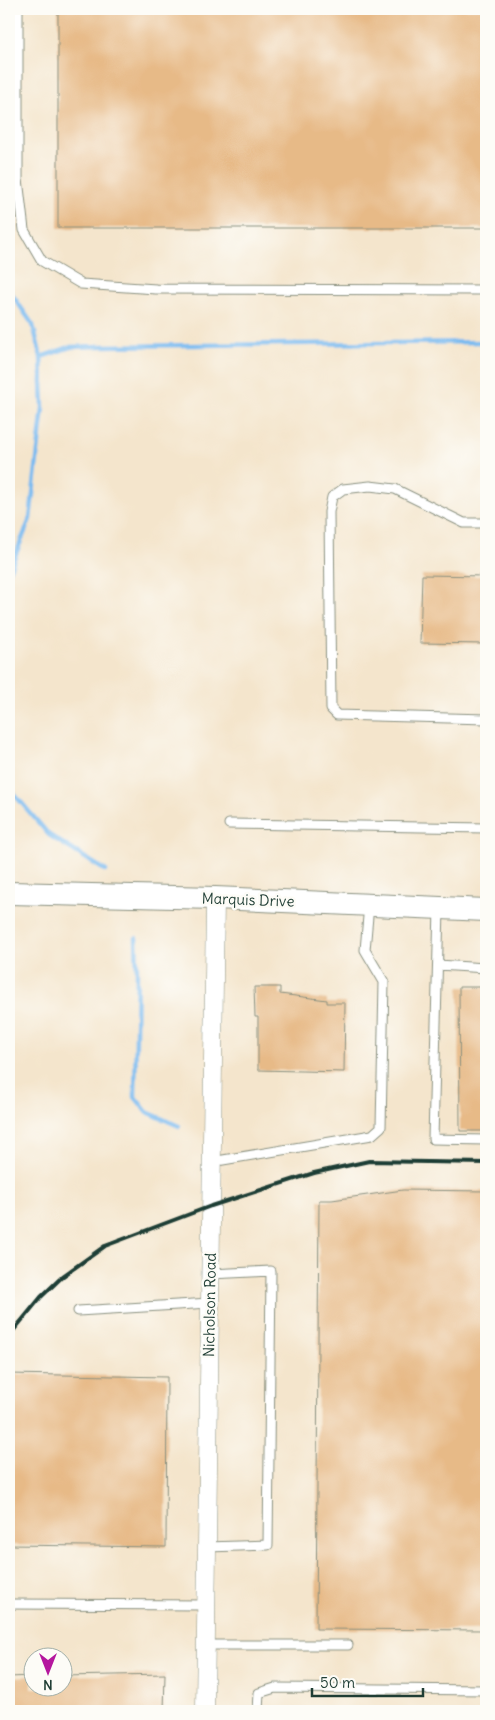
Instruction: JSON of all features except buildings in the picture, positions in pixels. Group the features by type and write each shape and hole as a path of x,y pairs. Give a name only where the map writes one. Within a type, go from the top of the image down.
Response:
{"street":[{"name":"Marquis Drive","path":"9,893 215,898 486,910"},
{"name":"Nicholson Road","path":"205,1711 215,898"}],"lane":[{"path":"18,9 18,179 24,230 42,261 81,284 91,285 156,289 486,290"},
{"path":"486,523 464,523 395,489 370,486 343,488 332,497 329,512 331,708 337,715 486,719"},
{"path":"229,824 486,828"},
{"path":"211,1162 372,1135 382,1127 384,982 365,950 370,905"},
{"path":"439,908 433,1139 486,1140"},
{"path":"438,966 486,968"},
{"path":"207,1547 268,1545 269,1536 271,1271 210,1274"},
{"path":"78,1311 210,1303"},
{"path":"9,1604 206,1605"},
{"path":"206,1645 348,1645"},
{"path":"258,1711 259,1693 275,1688 486,1690"}],"waterway":[{"path":"9,290 33,325 41,357 43,408 30,519 9,571"},
{"path":"41,357 70,347 486,342"},
{"path":"9,788 49,835 106,871"},
{"path":"136,938 135,1097 147,1112 179,1126"}],"railway":[{"path":"9,1336 41,1297 63,1276 105,1246 211,1206 314,1173 369,1161 486,1163"}]}
